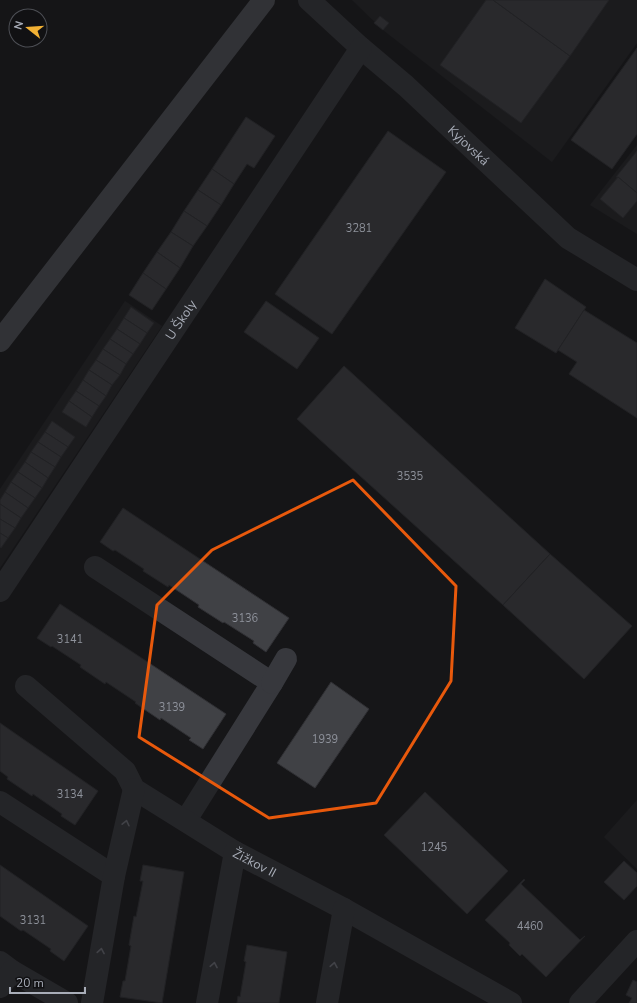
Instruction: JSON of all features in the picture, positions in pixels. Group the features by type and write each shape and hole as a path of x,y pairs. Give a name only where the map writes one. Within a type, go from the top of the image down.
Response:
{"main road":[{"path":"0,341 264,0"}],"street":[{"name":"Kyjovská","path":"310,0 361,48 406,86 568,238 637,280"},
{"name":"U Školy","path":"0,591 361,48"},
{"path":"95,567 272,683"},
{"path":"186,820 286,660"},
{"path":"26,686 125,771 134,789 114,876 92,1003"},
{"name":"Žižkov II","path":"134,789 186,820 235,852 344,909 511,1003"},
{"path":"0,802 114,876"},
{"path":"207,1003 235,852"},
{"path":"327,1003 344,909"},
{"path":"580,1003 637,941"},
{"path":"4,974 67,1003"}],"highlighted area":[{"path":"353,480 456,586 451,681 376,803 269,818 139,737 157,605 212,550"}],"shaded area":[{"path":"352,0 637,0 637,43 552,162 383,30"},
{"path":"637,145 637,234 590,205"},
{"path":"125,301 162,326 0,568 0,489"},
{"path":"637,800 637,869 604,837"}],"building":[{"path":"486,0 493,0 570,56 521,123 440,65"},
{"path":"493,0 609,0 570,56"},
{"path":"380,16 389,23 383,30 374,23"},
{"path":"637,48 637,134 612,169 571,140"},
{"path":"246,117 275,136 254,168 247,164 234,184 212,169"},
{"path":"388,131 446,172 332,334 275,294"},
{"path":"637,151 637,193 618,177 616,177"},
{"path":"212,169 234,184 221,205 198,190"},
{"path":"618,177 637,193 637,201 623,218 600,199"},
{"path":"198,190 221,205 207,226 184,211"},
{"path":"184,211 207,226 193,246 171,232"},
{"path":"171,232 193,246 180,268 157,252"},
{"path":"157,252 180,268 166,289 143,273"},
{"path":"143,273 166,289 152,310 129,295"},
{"path":"545,279 586,307 556,353 515,328"},
{"path":"266,301 319,338 297,369 244,332"},
{"path":"131,307 154,323 147,333 124,318"},
{"path":"584,310 637,343 637,418 569,374 577,362 558,350"},
{"path":"124,318 147,333 140,344 117,329"},
{"path":"117,329 140,344 133,354 110,339"},
{"path":"110,339 133,354 126,364 103,349"},
{"path":"103,349 126,364 120,375 96,360"},
{"path":"96,360 120,375 112,385 89,370"},
{"path":"344,366 550,554 503,605 297,419"},
{"path":"89,370 112,385 106,396 83,380"},
{"path":"83,380 106,396 99,406 76,391"},
{"path":"76,391 99,406 92,417 69,401"},
{"path":"69,401 92,417 86,427 62,412"},
{"path":"52,421 75,437 68,447 45,432"},
{"path":"45,432 68,447 61,457 38,442"},
{"path":"38,442 61,457 55,467 31,452"},
{"path":"31,452 55,467 48,478 25,462"},
{"path":"25,462 48,478 42,488 18,472"},
{"path":"18,472 42,488 35,498 11,482"},
{"path":"11,482 35,498 28,508 5,492"},
{"path":"5,492 28,508 21,518 0,504 0,500"},
{"path":"0,504 21,518 15,528 0,519"},
{"path":"123,508 289,618 266,652 253,643 254,641 198,607 199,605 169,585 168,587 143,571 144,569 100,542"},
{"path":"0,519 15,528 8,538 0,533"},
{"path":"0,533 8,538 1,548 0,547"},
{"path":"550,554 632,626 584,679 503,605"},
{"path":"60,604 226,714 203,749 189,740 191,738 161,718 160,720 106,682 105,684 80,667 81,665 37,638"},
{"path":"331,682 369,709 315,788 277,763"},
{"path":"0,723 98,791 75,825 33,794 32,796 7,779 8,777 0,771"},
{"path":"425,792 508,871 467,914 384,835"},
{"path":"624,861 637,873 637,886 624,900 604,882"},
{"path":"0,865 88,926 64,961 50,951 51,949 0,916"},
{"path":"143,865 184,872 162,1003 120,997 123,981 125,981 134,916 136,917 143,881 140,881"},
{"path":"524,879 525,880 521,884 580,940 585,936 546,977 522,954 520,956 509,945 510,943 485,920"},
{"path":"247,945 287,952 279,1003 237,1003 238,996 240,997 246,962 244,961"},
{"path":"633,980 637,982 637,1003 629,1003 632,998 626,995"}]}
